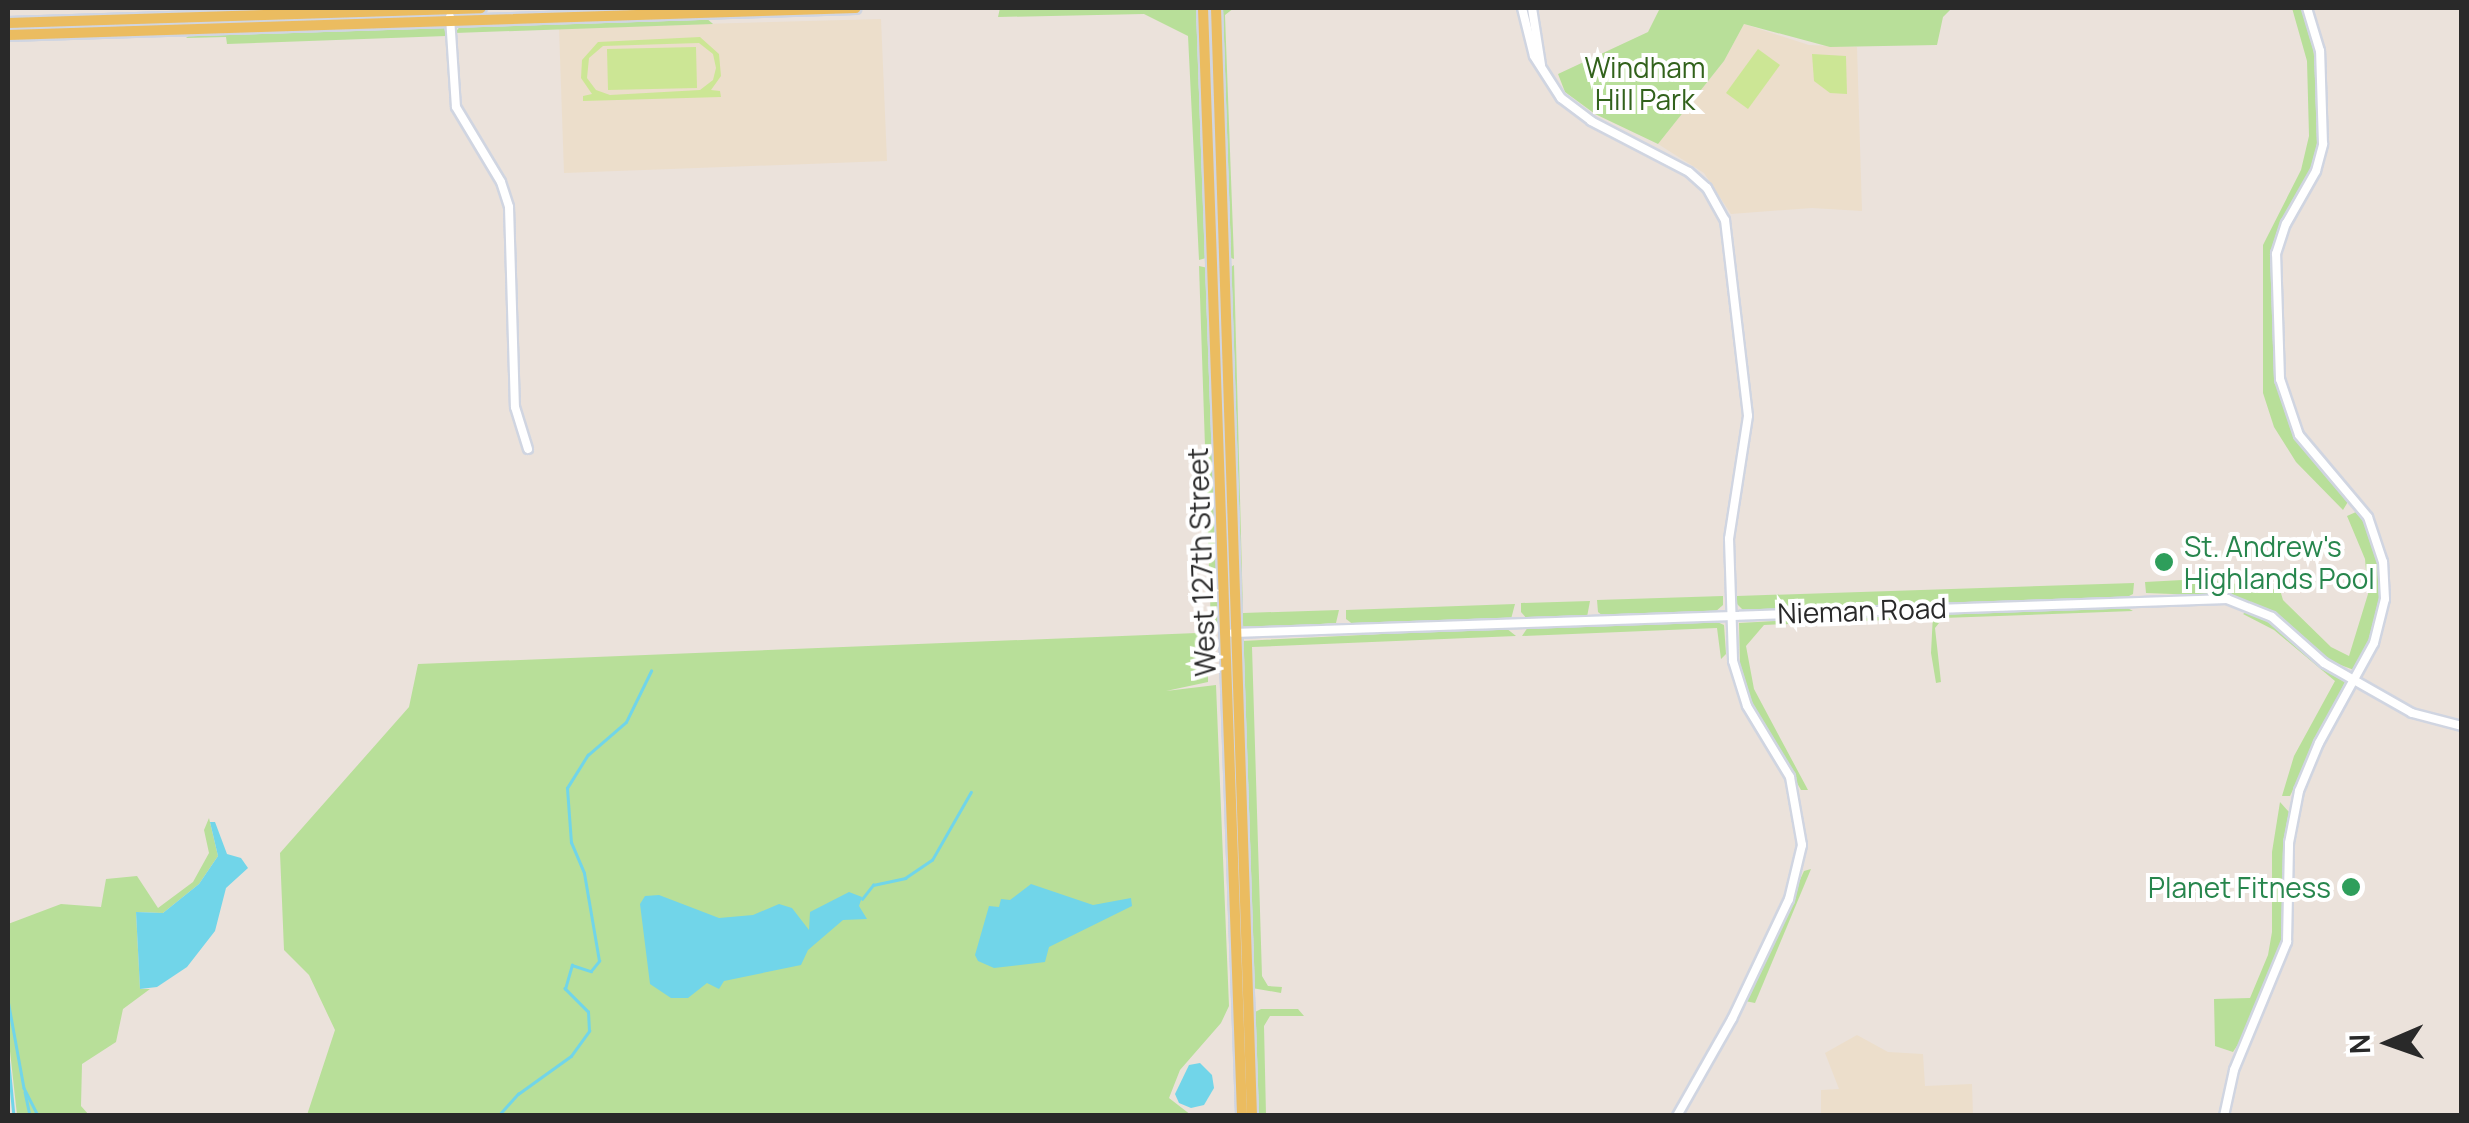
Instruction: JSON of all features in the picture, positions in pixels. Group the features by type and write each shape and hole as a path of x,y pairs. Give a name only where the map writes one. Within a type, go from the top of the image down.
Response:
{"main road":[{"path":"8,35 481,8"},
{"path":"8,23 450,12 856,8"},
{"name":"West 127th Street","path":"1204,8 1252,1116"},
{"name":"West 127th Street","path":"1216,8 1242,1116"}],"street":[{"path":"1522,8 1534,56 1550,84 1576,112 1689,172 1707,188 1725,220 1748,416 1744,462 1731,516 1730,615 1736,677 1747,706 1790,777 1802,845 1789,899 1732,1020 1677,1116"},
{"path":"1532,8 1541,65"},
{"path":"2224,1116 2234,1070 2287,942 2289,843 2299,791 2382,620 2385,583 2381,550 2354,496 2299,435 2285,404 2279,370 2278,246 2316,171 2323,144 2320,52 2307,8"},
{"path":"450,12 456,107 502,182 509,207 515,408 528,449"},
{"name":"Nieman Road","path":"1231,634 2227,599 2272,618 2324,662 2412,713 2462,726"}],"shaded area":[{"path":"881,19 887,161 564,173 559,28"},
{"path":"1744,24 1809,45 1857,47 1862,211 1812,208 1731,214 1704,173 1658,144 1724,61"},
{"path":"1857,1035 1888,1052 1923,1054 1925,1086 1972,1084 1973,1115 1821,1115 1821,1090 1839,1089 1825,1053"}],"green space":[{"path":"1000,8 1199,9 1206,258 1199,260 1188,36 1144,14 998,17"},
{"path":"1220,8 1234,8 1225,15 1234,259 1228,257"},
{"name":"Windham Hill Park","path":"1660,8 1952,8 1943,17 1937,45 1830,47 1744,24 1724,61 1658,144 1595,114 1565,92 1558,74 1648,32"},
{"path":"2292,8 2302,8 2312,33 2320,127 2313,165 2274,245 2275,380 2297,441 2349,500 2343,510 2296,462 2274,427 2263,393 2263,245 2301,170 2309,136 2307,61"},
{"path":"705,17 713,24 455,33 461,25"},
{"path":"444,26 446,36 227,44 226,37 186,38 191,34"},
{"path":"700,37 719,54 721,76 711,90 720,91 721,97 583,101 583,96 592,94 581,78 582,60 598,42","holes":["699,43 713,54 713,80 700,90 610,95 596,90 587,78 589,58 603,46"]},
{"path":"696,47 697,88 608,90 607,49"},
{"path":"1758,49 1780,65 1748,109 1726,93"},
{"path":"1812,54 1846,56 1847,94 1830,93 1814,81"},
{"path":"1234,265 1243,613 1339,610 1336,623 1245,629 1241,625 1228,269"},
{"path":"1199,266 1208,268 1220,625 1216,628 1211,627"},
{"path":"2356,512 2363,518 2376,549 2380,596 2371,639 2354,670 2327,660 2275,614 2253,603 2225,596 2146,593 2145,582 2201,579 2280,590 2283,600 2331,647 2349,656 2368,594 2365,559 2347,516"},
{"path":"2134,583 2133,594 2127,597 1744,611 1737,604 1737,596"},
{"path":"1723,596 1723,605 1715,612 1603,616 1598,612 1597,600"},
{"path":"1590,601 1587,617 1527,619 1521,612 1521,603"},
{"path":"1515,604 1511,619 1354,625 1346,619 1346,610"},
{"path":"2124,606 2133,611 1943,618 1935,628 1941,682 1936,683 1931,653 1933,614"},
{"path":"2247,611 2272,622 2315,662 2345,682 2290,796 2282,796 2294,756 2335,681 2274,630 2243,614"},
{"path":"1906,614 1915,619 1764,625 1746,646 1754,689 1808,790 1801,790 1750,701 1740,665 1739,623"},
{"path":"1715,621 1724,625 1726,654 1721,659 1717,628 1522,636 1528,627"},
{"path":"1506,628 1516,636 1252,647 1262,976 1268,986 1282,987 1281,993 1252,988 1242,641"},
{"path":"1197,633 1208,638 1208,682 1166,691 1216,685 1229,1006 1221,1023 1180,1070 1169,1098 1191,1115 307,1115 335,1030 309,975 284,950 280,853 409,707 418,664"},
{"path":"2280,802 2289,812 2283,944 2246,1032 2233,1052 2215,1046 2214,999 2250,998 2268,955 2272,932 2272,852"},
{"path":"209,818 218,856 199,884 163,913 136,912 140,989 150,989 123,1009 116,1042 82,1064 81,1106 89,1115 17,1115 8,1033 8,924 61,904 101,907 106,879 137,876 158,908 193,882 209,853 204,830"},
{"path":"1811,869 1755,1003 1745,1001 1804,871"},
{"path":"1261,1009 1298,1009 1304,1016 1270,1016 1264,1026 1266,1115 1256,1115 1253,1013"}],"water":[{"path":"210,822 215,822 227,854 241,858 248,868 226,888 215,931 187,967 157,987 140,989 136,912 163,913 199,884 218,856"},
{"path":"1031,884 1093,905 1131,898 1132,906 1049,947 1045,962 994,968 978,961 975,955 989,906 999,907 1001,899 1010,900"},
{"path":"849,892 862,897 859,906 867,919 843,920 808,950 801,965 724,981 719,989 707,983 688,998 671,998 650,984 640,904 645,896 659,895 719,918 753,915 779,904 792,908 809,930 810,912"},
{"path":"1200,1063 1212,1075 1214,1088 1204,1105 1191,1108 1179,1103 1175,1094 1189,1065"}],"waterway":[{"path":"498,1116 518,1094 571,1056 589,1031 588,1012 565,989 572,965 591,971 599,961 584,873 571,843 567,788 588,755 626,722 651,671"},
{"path":"862,899 873,885 905,878 932,860 971,792"},
{"path":"8,1000 24,1088 38,1116"},
{"path":"8,1055 14,1116"},
{"path":"25,1092 30,1116"}],"place":[{"name":"St. Andrew's Highlands Pool","path":"2164,562"},
{"name":"Planet Fitness","path":"2351,887"}]}
